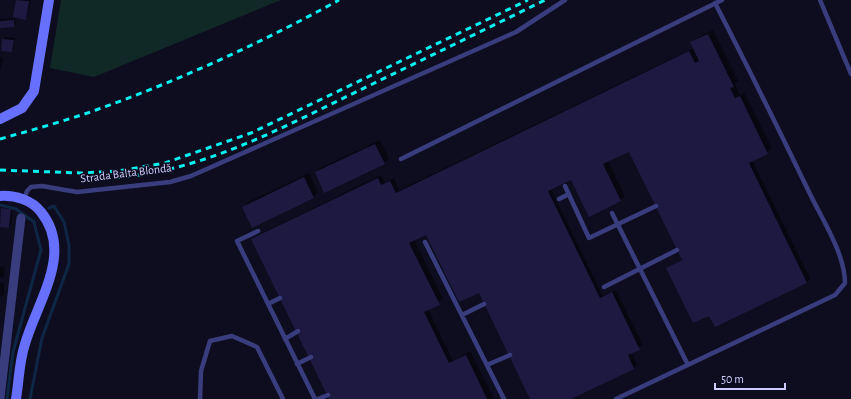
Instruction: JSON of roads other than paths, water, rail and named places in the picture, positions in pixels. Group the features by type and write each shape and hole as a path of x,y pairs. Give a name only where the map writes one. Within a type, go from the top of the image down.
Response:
{"main road":[{"path":"0,119 22,108 34,91 49,0"},
{"path":"0,196 9,195 24,199 38,207 44,215 54,237 56,252 48,283 24,346 16,399"}],"street":[{"path":"0,398 21,218"}],"lane":[{"name":"Strada Balta Blondă","path":"24,199 27,191 31,187 42,186 77,192 170,182 191,176 516,32 565,0"},
{"path":"401,159 722,0"},
{"path":"820,0 851,74"},
{"path":"616,399 835,295 845,283 845,271 834,243 715,4"},
{"path":"565,186 589,238 656,206"},
{"path":"559,199 569,194"},
{"path":"612,213 688,365"},
{"path":"258,231 237,241 315,399"},
{"path":"426,242 504,399"},
{"path":"604,287 677,250"},
{"path":"268,304 280,298"},
{"path":"462,315 484,304"},
{"path":"285,339 298,331"},
{"path":"200,399 201,371 210,341 232,336 257,347 283,399"},
{"path":"487,365 510,355"},
{"path":"297,364 310,357"},
{"path":"318,399 328,395"}],"waterway":[{"path":"0,205 16,209 34,222 41,250 13,352 7,399"},
{"path":"30,399 42,338 69,264 69,245 64,222 54,206 49,208"}],"railway":[{"path":"0,139 84,114 158,86 250,46 339,0"},
{"path":"0,170 81,173 118,171 165,163 251,133 528,0"},
{"path":"81,178 118,177 155,172 226,152 294,122 545,0"}]}
